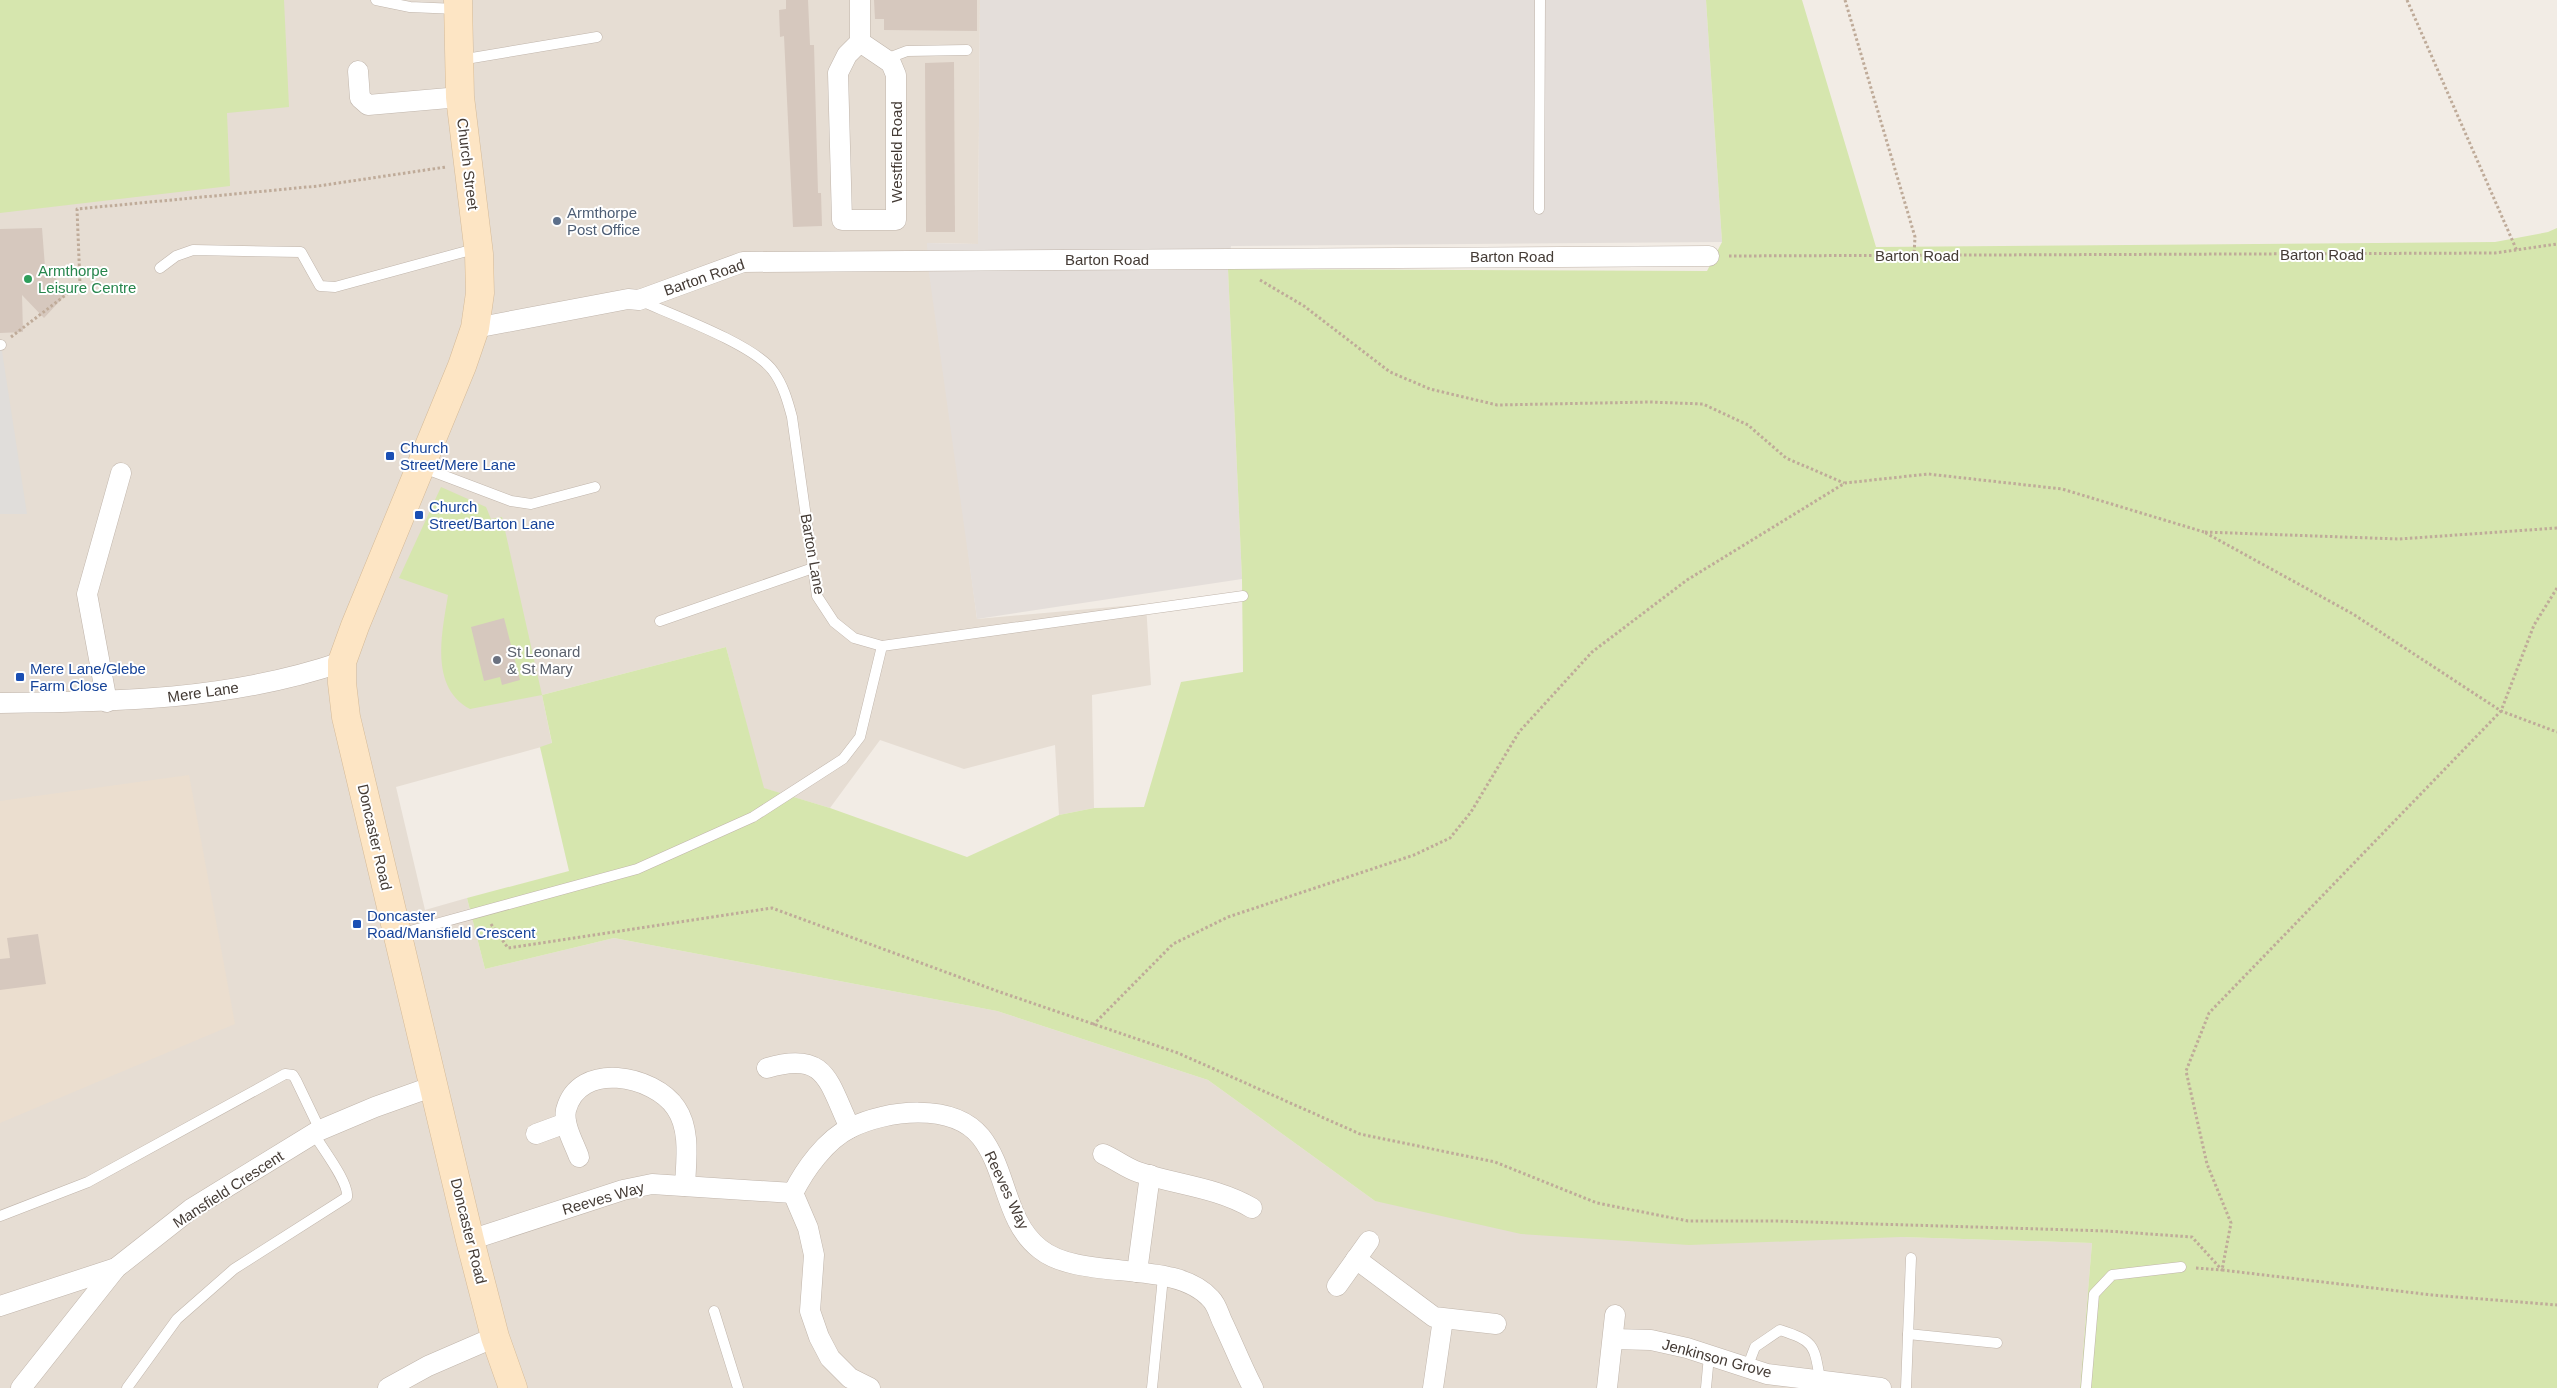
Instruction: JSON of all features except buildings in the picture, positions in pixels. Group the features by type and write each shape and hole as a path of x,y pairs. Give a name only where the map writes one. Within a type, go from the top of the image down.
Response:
{"street":[{"path":"860,0 860,42 886,59"},
{"name":"Church Street","path":"458,4 460,97 479,248 480,293 475,328"},
{"name":"Westfield Road","path":"860,42 847,55 838,73 842,220 896,220 896,76 894,68 886,59"},
{"path":"358,71 360,98 368,106 460,97"},
{"name":"Barton Road","path":"475,328 628,299 639,300 743,262 1708,256"},
{"name":"Doncaster Road","path":"475,328 462,366 342,662 342,683 346,716 470,1240 495,1337 513,1388"},
{"path":"107,702 87,594 121,473"},
{"name":"Mere Lane","path":"0,703 107,702 202,694 286,680 342,662"},
{"path":"767,1068 784,1063 814,1065 824,1074 850,1128"},
{"path":"579,1157 566,1123 566,1110 570,1101 590,1081 608,1077 633,1080 662,1094 676,1108 685,1127 685,1186"},
{"name":"Mansfield Crescent","path":"21,1388 116,1268 191,1209 317,1132 376,1107 434,1086"},
{"name":"Reeves Way","path":"470,1240 623,1190 652,1184 794,1192 801,1178 830,1142 850,1128 889,1116 930,1111 960,1120 980,1136 996,1162 1013,1212 1025,1233 1040,1249 1059,1261 1137,1272 1188,1282 1212,1300 1253,1388"},
{"path":"536,1134 566,1123"},
{"path":"1103,1154 1136,1172 1215,1191 1233,1197 1252,1208"},
{"path":"1137,1272 1150,1175"},
{"path":"794,1192 808,1228 814,1255 810,1311 819,1337 830,1358 850,1378 870,1388"},
{"path":"1337,1286 1369,1241"},
{"path":"1356,1259 1434,1317 1496,1324"},
{"path":"0,1306 116,1268"},
{"path":"1607,1388 1615,1315"},
{"path":"1433,1388 1443,1319"},
{"path":"388,1388 428,1366 495,1337"},
{"name":"Jenkinson Grove","path":"1613,1339 1651,1340 1687,1348 1790,1382 1820,1379 1881,1388"}],"lane":[{"path":"376,0 410,7 458,4"},
{"path":"1540,0 1540,209"},
{"path":"459,60 597,37"},
{"path":"886,59 907,51 967,50"},
{"path":"160,268 176,256 193,250 301,252 320,286 336,287 479,248"},
{"name":"Barton Lane","path":"639,300 750,350 773,370 786,397 792,417 817,596 834,622 854,638 882,646 1242,596"},
{"path":"420,467 511,501 530,504 595,487"},
{"path":"660,621 813,568"},
{"path":"398,934 637,869 753,817 843,759 860,737 882,646"},
{"path":"0,1216 88,1182 285,1074 293,1075 317,1132 343,1182 347,1197 234,1269 177,1319 127,1388"},
{"path":"1906,1388 1911,1258"},
{"path":"2086,1388 2094,1294 2112,1275 2181,1267"},
{"path":"1152,1388 1162,1277"},
{"path":"714,1311 738,1388"},
{"path":"1747,1368 1755,1347 1780,1330 1805,1338 1816,1355 1820,1379"},
{"path":"1908,1334 1997,1343"},
{"path":"1706,1388 1709,1356"}],"path":[{"path":"1845,0 1915,237 1914,255"},
{"path":"2407,0 2517,250"},
{"path":"0,345 80,284 77,209 318,186 468,164"},
{"name":"Barton Road","path":"1708,256 2495,253 2557,244"},
{"path":"1239,258 1253,275 1304,306 1390,372 1430,389 1497,405 1650,402 1703,404 1748,425 1786,458 1845,484"},
{"path":"1093,1025 1173,944 1228,917 1414,855 1450,838 1471,812 1519,732 1592,652 1687,580 1845,484 1928,474 2062,489 2204,532 2353,614 2501,712 2557,732"},
{"path":"2204,532 2400,539 2557,528"},
{"path":"2222,1270 2231,1223 2207,1164 2186,1071 2209,1012 2501,712 2534,625 2557,588"},
{"path":"482,911 508,948 772,908 1093,1025 1178,1053 1360,1134 1494,1162 1597,1203 1688,1222 1776,1221 2108,1231 2192,1237 2222,1270"},
{"path":"2181,1267 2222,1270 2432,1295 2557,1305"}],"shaded area":[{"path":"0,0 980,0 978,244 928,243 977,619 1146,604 1151,685 1092,695 1094,808 1059,815 1055,745 964,769 880,740 830,808 763,788 726,647 542,695 552,744 396,787 425,910 467,898 485,969 614,938 997,1011 1208,1080 1375,1201 1901,1237 2092,1243 2080,1388 0,1388"},
{"path":"980,0 1706,0 1722,242 1231,246 1228,269 1242,579 977,619 928,266 927,243 978,244"},
{"path":"1,345 27,514 0,514"},
{"path":"189,775 235,1024 0,1123 0,801"}],"green space":[{"path":"0,0 284,0 289,107 227,113 230,186 0,213"},
{"path":"1706,0 1802,0 1876,247 2495,242 2548,232 2557,228 2557,1388 2080,1388 2092,1243 1901,1237 1689,1245 1521,1234 1375,1201 1208,1080 997,1011 614,938 485,969 467,898 569,871 540,747 552,743 542,695 726,647 764,788 830,808 967,857 1059,815 1094,808 1144,807 1181,682 1243,672 1242,579 1228,269 1707,271 1722,242"},
{"path":"441,487 486,507 491,519 502,517 542,695 470,709 457,699 448,687 443,673 441,658 443,626 448,595 399,578"}],"place":[{"name":"Armthorpe Post Office","path":"557,221"},
{"name":"Armthorpe Leisure Centre","path":"28,279"},
{"name":"Church Street/Mere Lane","path":"390,456"},
{"name":"Church Street/Barton Lane","path":"419,515"},
{"name":"St Leonard & St Mary","path":"497,660"},
{"name":"Mere Lane/Glebe Farm Close","path":"20,677"},
{"name":"Doncaster Road/Mansfield Crescent","path":"357,924"}]}
